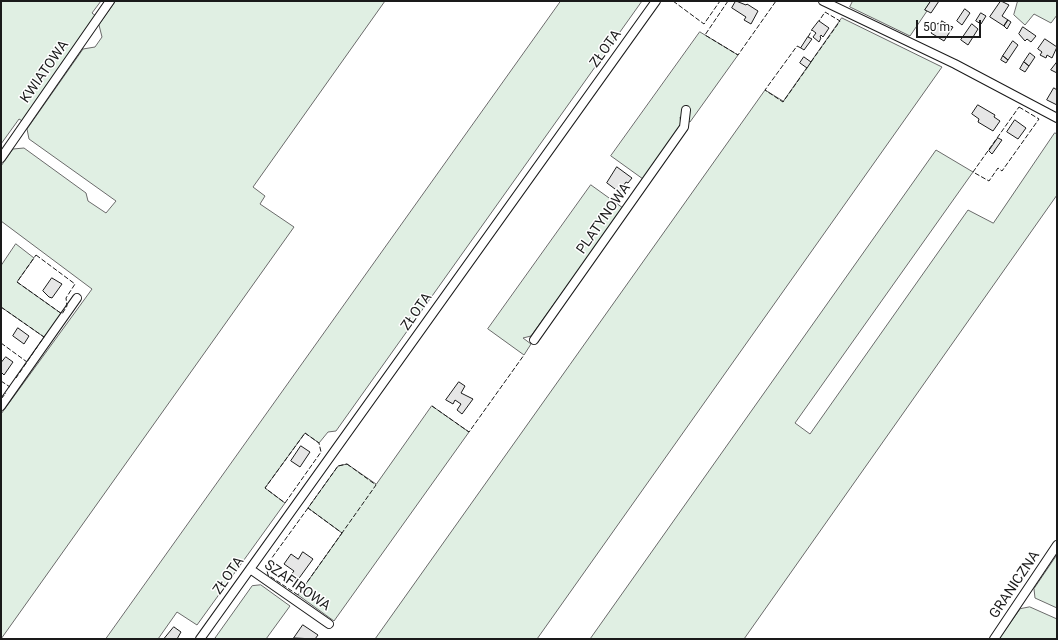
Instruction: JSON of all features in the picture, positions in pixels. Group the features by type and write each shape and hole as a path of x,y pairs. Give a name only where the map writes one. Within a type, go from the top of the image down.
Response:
{"street":[{"name":"KWIATOWA","path":"1,158 110,1"},
{"name":"ZŁOTA","path":"200,639 656,1"},
{"path":"823,1 955,64 1057,118"},
{"name":"PLATYNOWA","path":"534,340 684,127 686,110"},
{"path":"1,406 77,298"},
{"name":"GRANICZNA","path":"994,639 1057,545"},
{"name":"SZAFIROWA","path":"250,569 329,624"}],"green space":[{"path":"1,1 101,1 92,13 97,17 24,122 19,119 1,144"},
{"path":"116,1 385,1 253,187 265,196 260,204 294,227 1,639 1,414 92,289 1,221 1,166 13,149 24,148 86,193 88,201 106,213 116,201 29,139 27,129 83,49 95,47 102,37 99,25"},
{"path":"561,1 642,1 336,431 328,432 319,443 305,433 265,488 285,503 197,625 177,612 158,639 106,639"},
{"path":"853,1 931,1 925,10 927,11 910,36 850,7"},
{"path":"1018,1 1057,1 1057,15 1051,23 1034,14 1025,25 1014,15"},
{"path":"842,18 942,67 537,639 375,639 765,90 783,101"},
{"path":"700,32 738,55 690,122 680,117 681,126 643,179 611,156"},
{"path":"1055,133 1057,134 1057,195 744,639 590,639 936,150 973,172 795,423 810,434 968,210 993,223"},
{"path":"591,185 623,208 531,336 523,338 531,344 524,355 488,329"},
{"path":"16,244 34,258 17,282 62,314 44,337 1,307 1,266"},
{"path":"432,406 469,432 334,621 298,595 342,533 308,508 338,466 347,464 376,484"},
{"path":"1057,555 1057,608 1035,598 1034,589"},
{"path":"261,585 290,606 266,639 215,638 252,586"},
{"path":"1030,607 1057,619 1057,639 999,639 1020,609"}],"building":[{"path":"736,1 746,5 747,4 758,11 751,24 744,20 746,17 732,8"},
{"path":"931,1 939,1 931,13 925,10"},
{"path":"1001,1 1009,5 1002,16 1008,20 1004,26 990,17"},
{"path":"965,9 970,13 962,25 957,21"},
{"path":"981,13 986,16 981,24 976,21"},
{"path":"1008,20 1011,22 1007,29 1004,26"},
{"path":"819,21 829,28 823,37 821,35 819,42 813,37 816,33 812,30"},
{"path":"942,21 947,24 945,27 948,29 950,26 953,27 944,41 931,33 938,23 940,24"},
{"path":"972,24 978,29 968,45 961,40"},
{"path":"1023,27 1036,36 1031,42 1027,39 1025,41 1019,34"},
{"path":"808,37 812,39 804,50 801,48"},
{"path":"1045,39 1057,47 1052,58 1047,55 1046,58 1040,55 1042,52 1038,49"},
{"path":"1013,41 1018,45 1008,60 1003,56"},
{"path":"1030,53 1035,57 1029,66 1024,62"},
{"path":"1003,56 1008,60 1006,63 1001,60"},
{"path":"804,57 811,62 807,68 800,63"},
{"path":"1024,62 1029,66 1025,72 1020,69"},
{"path":"1057,62 1057,73 1051,70"},
{"path":"1054,88 1057,90 1057,105 1047,100"},
{"path":"978,105 995,115 994,117 1000,121 993,131 978,122 979,119 972,114"},
{"path":"1015,120 1026,128 1018,139 1007,132"},
{"path":"998,138 1002,140 992,154 989,151"},
{"path":"617,167 632,178 628,183 626,182 619,192 607,183"},
{"path":"52,278 62,284 52,298 43,291"},
{"path":"18,328 29,336 24,344 13,336"},
{"path":"6,357 13,362 4,375 1,372 1,363"},
{"path":"459,382 465,386 461,393 473,399 462,414 457,410 461,404 455,400 453,404 446,400"},
{"path":"301,446 310,452 300,467 291,461"},
{"path":"303,552 313,559 297,581 290,576 294,571 284,564 291,554 298,559"},
{"path":"303,625 318,635 315,639 294,638"},
{"path":"174,627 181,632 177,639 164,639"}],"fence":[{"path":"673,1 704,24 720,1"},
{"path":"728,1 705,35 738,55 776,1"},
{"path":"811,62 840,21 825,12 819,21"},
{"path":"808,37 812,30"},
{"path":"801,48 797,46 765,90 783,102 807,68"},
{"path":"1019,107 1039,119 1002,171 998,168 989,181 973,172 1019,107"},
{"path":"36,255 75,284 66,298 67,306 62,314 17,282 36,255"},
{"path":"1,307 44,337 16,378"},
{"path":"1,343 27,362"},
{"path":"432,406 469,432 524,355"},
{"path":"1,381 10,387"},
{"path":"1,399 6,393"},
{"path":"305,433 319,443 321,452 285,503 265,488 305,433"},
{"path":"347,464 376,485 342,533 308,508 338,466 347,464"},
{"path":"308,508 266,566 268,575 298,595 342,533"}]}
